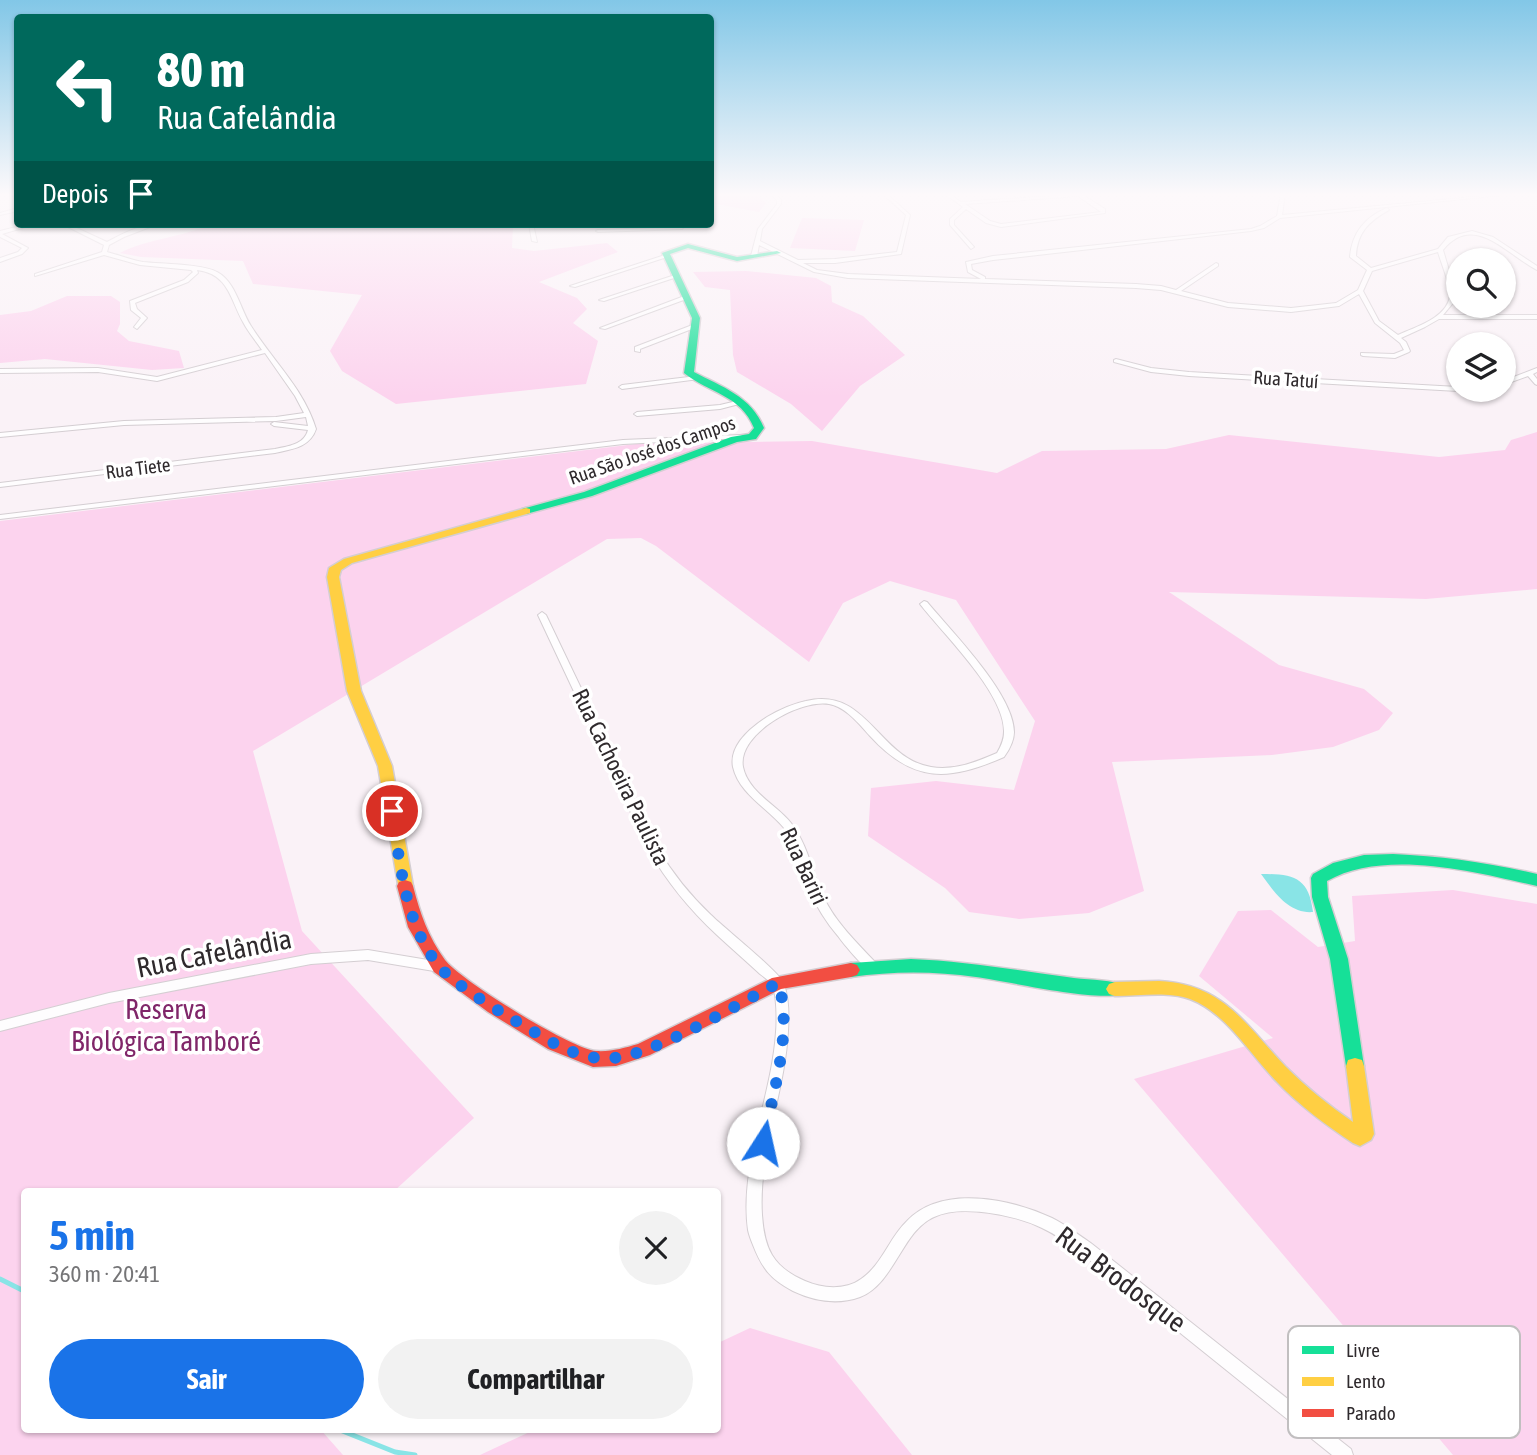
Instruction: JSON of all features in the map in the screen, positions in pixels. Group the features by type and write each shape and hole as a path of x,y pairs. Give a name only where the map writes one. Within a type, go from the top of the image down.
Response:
{"street":[{"path":"37,275 77,262"},
{"path":"140,262 192,268 220,276 249,329 287,377 313,429"},
{"path":"573,286 649,262"},
{"path":"670,262 696,318 689,373 697,378"},
{"path":"797,262 831,274 1136,286 1177,292 1228,305 1291,310 1337,305 1360,291 1370,270 1398,262"},
{"path":"974,262 968,263 970,271 986,279"},
{"path":"1359,262 1370,270"},
{"path":"1440,317 1453,294 1444,262"},
{"path":"1177,292 1216,265"},
{"path":"138,327 144,318 134,310 132,303 186,281 196,272 192,268"},
{"path":"601,300 677,276"},
{"path":"1360,291 1377,322 1407,346 1406,354 1363,354"},
{"path":"603,328 687,297"},
{"path":"1398,337 1440,317 1537,317"},
{"path":"638,351 637,348 672,334 694,331"},
{"path":"0,371 98,370 157,379 266,351"},
{"name":"Rua Tatuí","path":"1115,361 1152,370 1189,374 1446,388"},
{"path":"1516,378 1533,372 1537,383"},
{"path":"622,387 697,378"},
{"name":"Rua São José dos Campos","path":"335,568 348,561 588,494 735,439 752,437 759,428 758,419 741,402 697,378"},
{"path":"637,414 720,407 741,402"},
{"name":"Rua Tiete","path":"0,435 124,423 232,421 307,415"},
{"name":"Rua Tiete","path":"0,485 275,451 309,440 313,429 232,421"},
{"path":"0,517 623,442 752,437"},
{"name":"Rua Cafelândia","path":"335,568 333,577 354,691 385,766 403,878 416,927 440,967 494,1007 554,1044 593,1059 616,1058 643,1050 778,983 872,966 925,965 1092,988 1166,989 1199,995 1220,1008 1279,1073 1326,1116 1352,1135 1362,1137 1364,1134 1334,935 1318,884 1322,874 1328,870 1357,864 1450,862 1537,880"},
{"name":"Rua Bariri","path":"872,966 826,914 790,828 745,781 737,765 738,751 762,723 821,701 851,709 893,755 912,766 933,772 957,770 1001,755 1009,740 1009,724 999,702 983,676 925,604"},
{"name":"Rua Cachoeira Paulista","path":"542,615 653,849 668,874 715,928 778,983"},
{"name":"Rua Cafelândia","path":"0,1026 109,998 311,959 368,955 440,967"},
{"name":"Rua Brodosque","path":"778,983 782,996 783,1036 754,1196 755,1227 766,1258 784,1278 810,1291 834,1296 855,1292 876,1276 915,1222 926,1213 948,1207 979,1205 1024,1216 1049,1224 1096,1257 1288,1410"},
{"name":"Rua Brodosque","path":"1324,1438 1345,1455"}],"green space":[{"path":"243,262 592,262 539,282 577,298 587,309 573,323 598,341 586,384 396,404 342,371 330,351 362,295 253,284"},
{"path":"746,271 816,278 831,286 832,302 863,316 905,355 860,386 822,431 791,404 737,372 733,355 730,290 705,287 693,272"},
{"path":"67,296 111,296 120,302 120,324 117,331 129,341 179,351 184,368 152,370 45,359 0,363 0,315 31,311"},
{"name":"Reserva Biológica Tamboré","path":"1537,432 1537,589 1426,599 1169,592 1279,665 1364,689 1393,713 1379,730 1333,747 1272,755 1112,762 1144,891 1089,913 1019,919 969,912 945,888 868,836 871,788 936,781 1014,790 1035,721 956,600 890,581 843,603 809,662 656,546 641,538 607,539 253,751 302,931 474,1118 397,1188 21,1188 21,1433 324,1433 343,1455 0,1455 0,521 636,444 812,441 997,473 1042,451 1166,449 1229,435 1439,457 1505,450 1511,440"},
{"path":"1453,890 1537,904 1537,1455 1453,1455 1439,1438 1520,1438 1520,1326 1344,1326 1134,1079 1273,1038 1199,976 1238,911 1271,910 1318,947 1355,941 1352,896"},
{"path":"750,1328 829,1352 912,1455 480,1455 528,1433 721,1433 721,1342"}],"water":[{"path":"1261,874 1282,875 1298,880 1308,891 1313,912 1304,912 1289,906"}],"waterway":[{"path":"0,1279 21,1290"},
{"path":"348,1433 395,1452 415,1455"}],"traffic: fast":[{"path":"526,511 588,494 735,439 752,437 759,428 755,417 740,400 689,373 696,318 670,262"},
{"path":"1355,1066 1339,959 1320,897 1319,878 1338,867 1364,861 1393,859 1457,864 1537,880"},
{"path":"851,970 881,966 941,967 1115,989"}],"traffic: slow":[{"path":"405,886 385,766 354,691 333,577 335,568 348,561 526,511"},
{"path":"1115,989 1181,990 1212,1002 1232,1019 1296,1089 1360,1137 1364,1134 1355,1066"}],"traffic: jam":[{"path":"405,886 416,927 440,967 494,1007 554,1044 593,1059 616,1058 643,1050 778,983 851,970"}],"route":[{"path":"392,811 403,878 416,927 440,967 494,1007 554,1044 578,1055 593,1059 616,1058 643,1050 778,983 782,996 783,1036 763,1143"}]}
